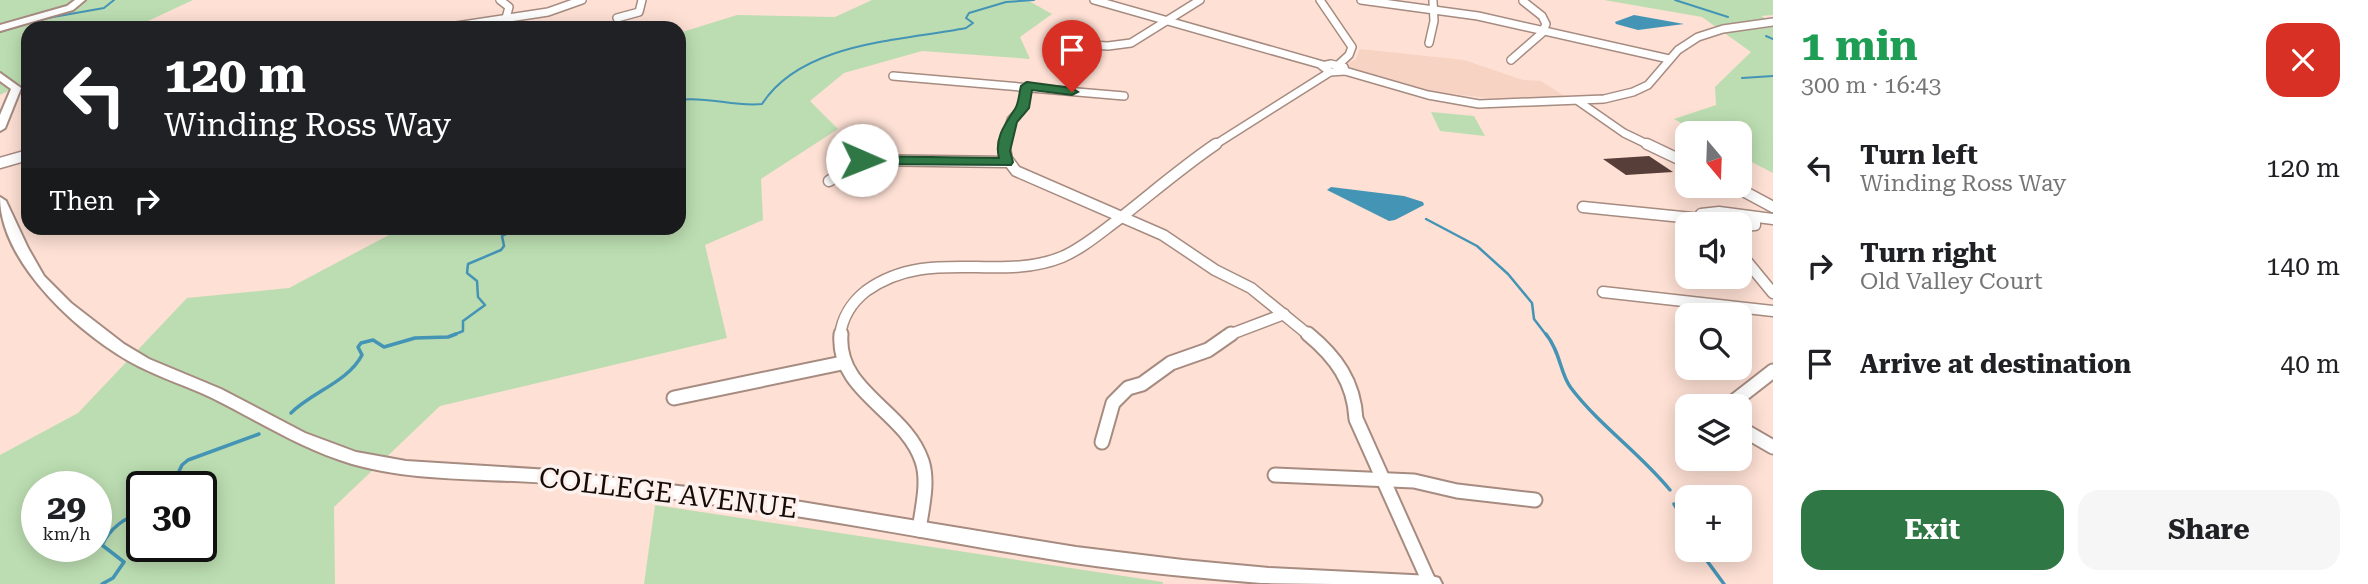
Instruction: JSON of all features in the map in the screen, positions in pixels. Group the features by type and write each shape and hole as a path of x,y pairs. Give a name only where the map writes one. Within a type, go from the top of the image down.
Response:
{"street":[{"path":"24,21 70,8 81,0"},
{"path":"500,0 509,7 506,18"},
{"path":"474,21 550,12 582,0"},
{"path":"617,18 639,12 642,0"},
{"path":"1094,0 1326,69 1342,68 1460,101 1496,104 1578,101 1613,97 1638,90 1655,80 1680,47 1702,36 1731,28 1773,22"},
{"path":"1069,44 1124,45 1200,0"},
{"path":"1320,0 1352,47 1342,68"},
{"path":"1362,0 1433,4 1669,59"},
{"path":"1523,1 1542,16 1545,28"},
{"path":"1429,43 1433,4"},
{"path":"0,28 21,22"},
{"path":"1511,60 1545,28"},
{"path":"919,530 925,479 917,447 908,431 893,415 858,387 842,363 839,344 841,327 847,313 861,295 880,282 909,270 939,264 1023,265 1053,260 1079,249 1210,147 1304,92 1326,69"},
{"path":"0,76 16,88 0,128"},
{"path":"893,76 1124,96"},
{"path":"1006,162 1003,151 1011,121 1023,108 1027,86"},
{"path":"1578,101 1624,133 1675,157"},
{"path":"0,163 21,157"},
{"path":"829,181 856,162 868,159 1006,162 1024,176 1172,240 1215,270 1251,288 1318,340 1340,366 1354,397 1356,419 1431,584"},
{"path":"1752,196 1773,207"},
{"name":"COLLEGE AVENUE","path":"0,201 38,278 66,306 102,335 144,363 215,393 327,450 381,465 550,477 783,506 1076,555 1183,568 1282,577 1431,584"},
{"path":"1583,207 1675,216"},
{"path":"1752,218 1773,219"},
{"path":"1752,225 1757,222 1755,219"},
{"path":"1752,268 1773,293"},
{"path":"1603,292 1768,310 1773,323"},
{"path":"1102,442 1113,403 1128,388 1142,384 1171,363 1208,350 1223,337 1284,314"},
{"path":"674,398 842,363"},
{"path":"1743,394 1773,371"},
{"path":"1752,435 1773,447"},
{"path":"1275,475 1414,481 1457,491 1535,500"}],"shaded area":[{"path":"1360,49 1464,60 1523,80 1541,81 1566,97 1487,98 1426,91 1351,70 1347,64 1356,59"}],"green space":[{"path":"0,0 193,0 148,21 21,21 21,84 0,95"},
{"path":"872,0 1027,0 1052,14 1020,37 1030,59 922,51 844,73 810,101 838,129 761,179 763,220 705,245 727,338 440,406 334,507 335,584 0,584 0,455 78,413 187,298 289,288 389,235 686,235 686,31 737,15 835,17"},
{"path":"1604,0 1773,0 1773,15 1761,16 1773,22 1773,173 1752,162 1752,121 1674,119 1716,105 1715,87 1751,52 1702,17"},
{"path":"1431,112 1474,116 1485,136 1440,131"},
{"path":"655,505 1163,582 1163,584 644,584"}],"water":[{"path":"1634,15 1684,24 1638,30 1615,22"},
{"path":"1331,187 1404,196 1423,202 1424,205 1389,221 1327,190"}],"building":[{"path":"1649,156 1673,172 1626,175 1603,159"}],"waterway":[{"path":"36,21 104,8 114,0"},
{"path":"686,99 762,104 780,83 801,68 827,56 883,41 966,28 973,23 966,18 969,13 1006,2 1034,0"},
{"path":"1675,0 1728,17"},
{"path":"0,32 21,26"},
{"path":"1766,36 1773,39"},
{"path":"1742,78 1773,76"},
{"path":"1426,219 1477,246 1508,274 1532,303 1534,319 1547,336"},
{"path":"454,335 463,331 463,321 485,305 478,297 477,281 467,273 468,264 501,250 504,246 504,235"},
{"path":"1546,334 1555,348 1571,388 1582,402 1670,490"},
{"path":"291,413 348,372 362,355 358,347 361,343 373,340 384,347 415,338 454,335"},
{"path":"179,471 188,460 259,434"},
{"path":"102,584 113,578 124,562 102,545 110,533 126,519"},
{"path":"1708,562 1724,584"}],"route":[{"path":"862,160 1006,162 1003,151 1011,121 1023,108 1027,86 1072,92"}]}
